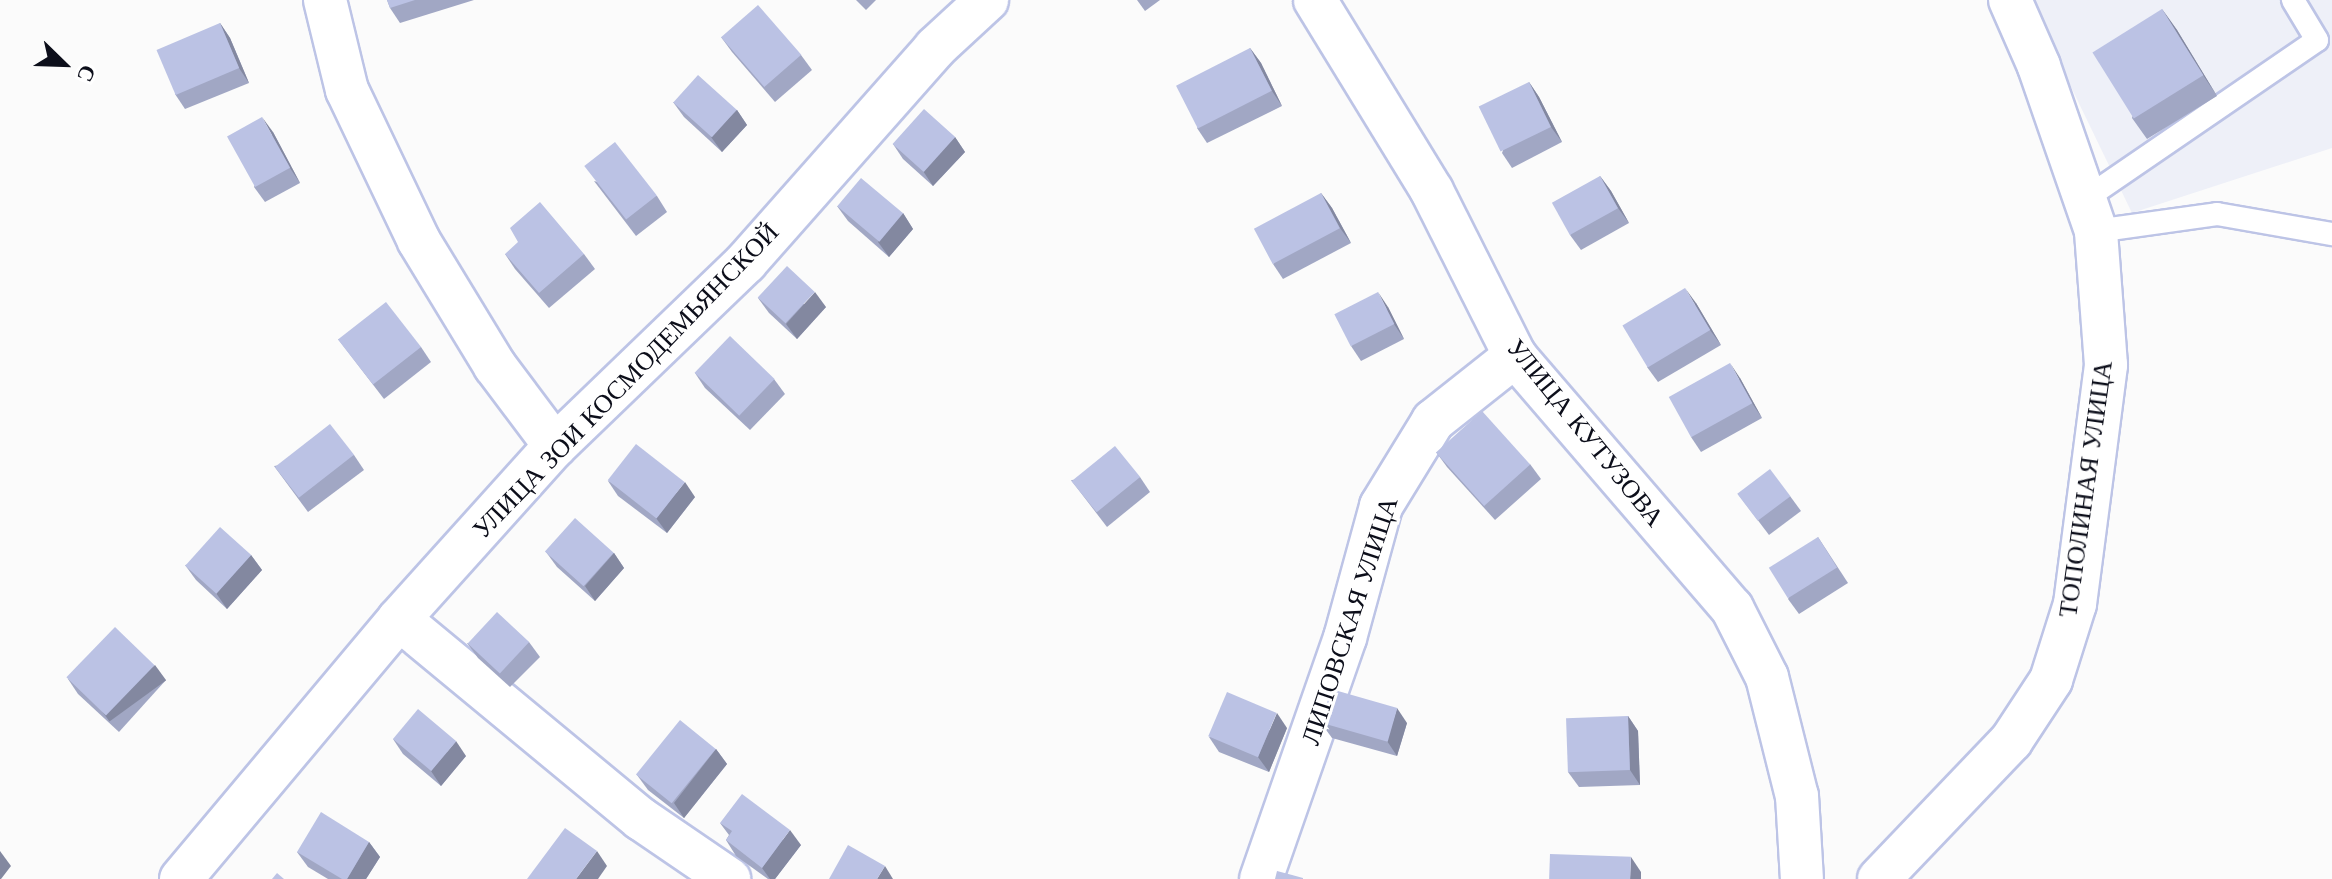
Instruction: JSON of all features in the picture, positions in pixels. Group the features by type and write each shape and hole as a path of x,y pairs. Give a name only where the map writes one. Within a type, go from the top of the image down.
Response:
{"street":[{"path":"325,0 347,90 419,241 495,366 555,446"},
{"name":"УЛИЦА ЗОИ КОСМОДЕМЬЯНСКОЙ","path":"181,879 399,619 555,446 746,262 935,48 987,0"},
{"name":"УЛИЦА КУТУЗОВА","path":"1315,0 1432,191 1515,356 1732,608 1767,677 1797,796 1802,879"},
{"name":"ТОПОЛИНАЯ УЛИЦА","path":"1879,879 2011,741 2051,680 2075,604 2106,365 2090,215 2039,66 2010,0"},
{"name":"ЛИПОВСКАЯ УЛИЦА","path":"1261,879 1345,638 1381,506 1433,421 1515,356"},
{"path":"399,619 641,819 729,879"}],"lane":[{"path":"2090,215 2317,40 2293,0"},
{"path":"2090,215 2217,214 2332,234"}],"shaded area":[{"path":"2029,0 2332,0 2332,148 2132,213"}],"building":[{"path":"387,0 415,0 390,8"},
{"path":"758,5 801,55 764,87 721,37"},
{"path":"2162,9 2203,75 2134,119 2092,52"},
{"path":"220,23 239,68 176,95 156,50"},
{"path":"1250,48 1272,91 1198,128 1176,86"},
{"path":"698,75 737,110 712,137 673,102"},
{"path":"1529,82 1551,127 1501,151 1479,107"},
{"path":"924,109 955,137 924,172 893,144"},
{"path":"262,117 290,168 255,187 227,136"},
{"path":"615,142 657,196 626,220 584,166"},
{"path":"1600,176 1618,208 1570,235 1552,203"},
{"path":"861,178 903,213 879,242 837,206"},
{"path":"1321,193 1340,228 1273,264 1254,229"},
{"path":"540,202 584,254 539,293 505,254 518,242 510,228"},
{"path":"787,266 815,292 785,323 758,297"},
{"path":"1685,288 1710,330 1648,368 1622,326"},
{"path":"1378,292 1394,324 1351,346 1334,314"},
{"path":"386,302 421,347 373,384 338,340"},
{"path":"730,336 775,379 739,416 695,373"},
{"path":"1730,363 1752,403 1691,437 1669,397"},
{"path":"1482,411 1530,465 1484,506 1436,452"},
{"path":"330,424 354,455 299,498 275,467"},
{"path":"636,444 685,482 657,518 608,480"},
{"path":"1115,446 1140,477 1097,512 1071,481"},
{"path":"1770,469 1790,496 1758,521 1737,494"},
{"path":"575,518 614,553 584,586 545,551"},
{"path":"220,527 251,555 216,594 185,566"},
{"path":"1818,537 1837,568 1788,598 1769,568"},
{"path":"497,612 529,642 500,673 468,643"},
{"path":"115,627 155,665 106,716 66,677"},
{"path":"1331,689 1397,708 1388,742 1321,723"},
{"path":"1227,692 1277,713 1258,757 1208,736"},
{"path":"418,709 456,741 431,771 393,739"},
{"path":"1628,716 1630,770 1568,772 1566,718"},
{"path":"680,720 716,749 672,803 636,774"},
{"path":"742,794 790,830 762,868 726,840 732,831 720,823"},
{"path":"321,812 369,842 347,879 297,852"},
{"path":"565,828 597,851 576,879 527,879"},
{"path":"848,845 885,866 877,879 829,879"},
{"path":"1550,854 1631,857 1630,879 1549,879"},
{"path":"1277,871 1303,878 1303,879 1275,879"}]}
